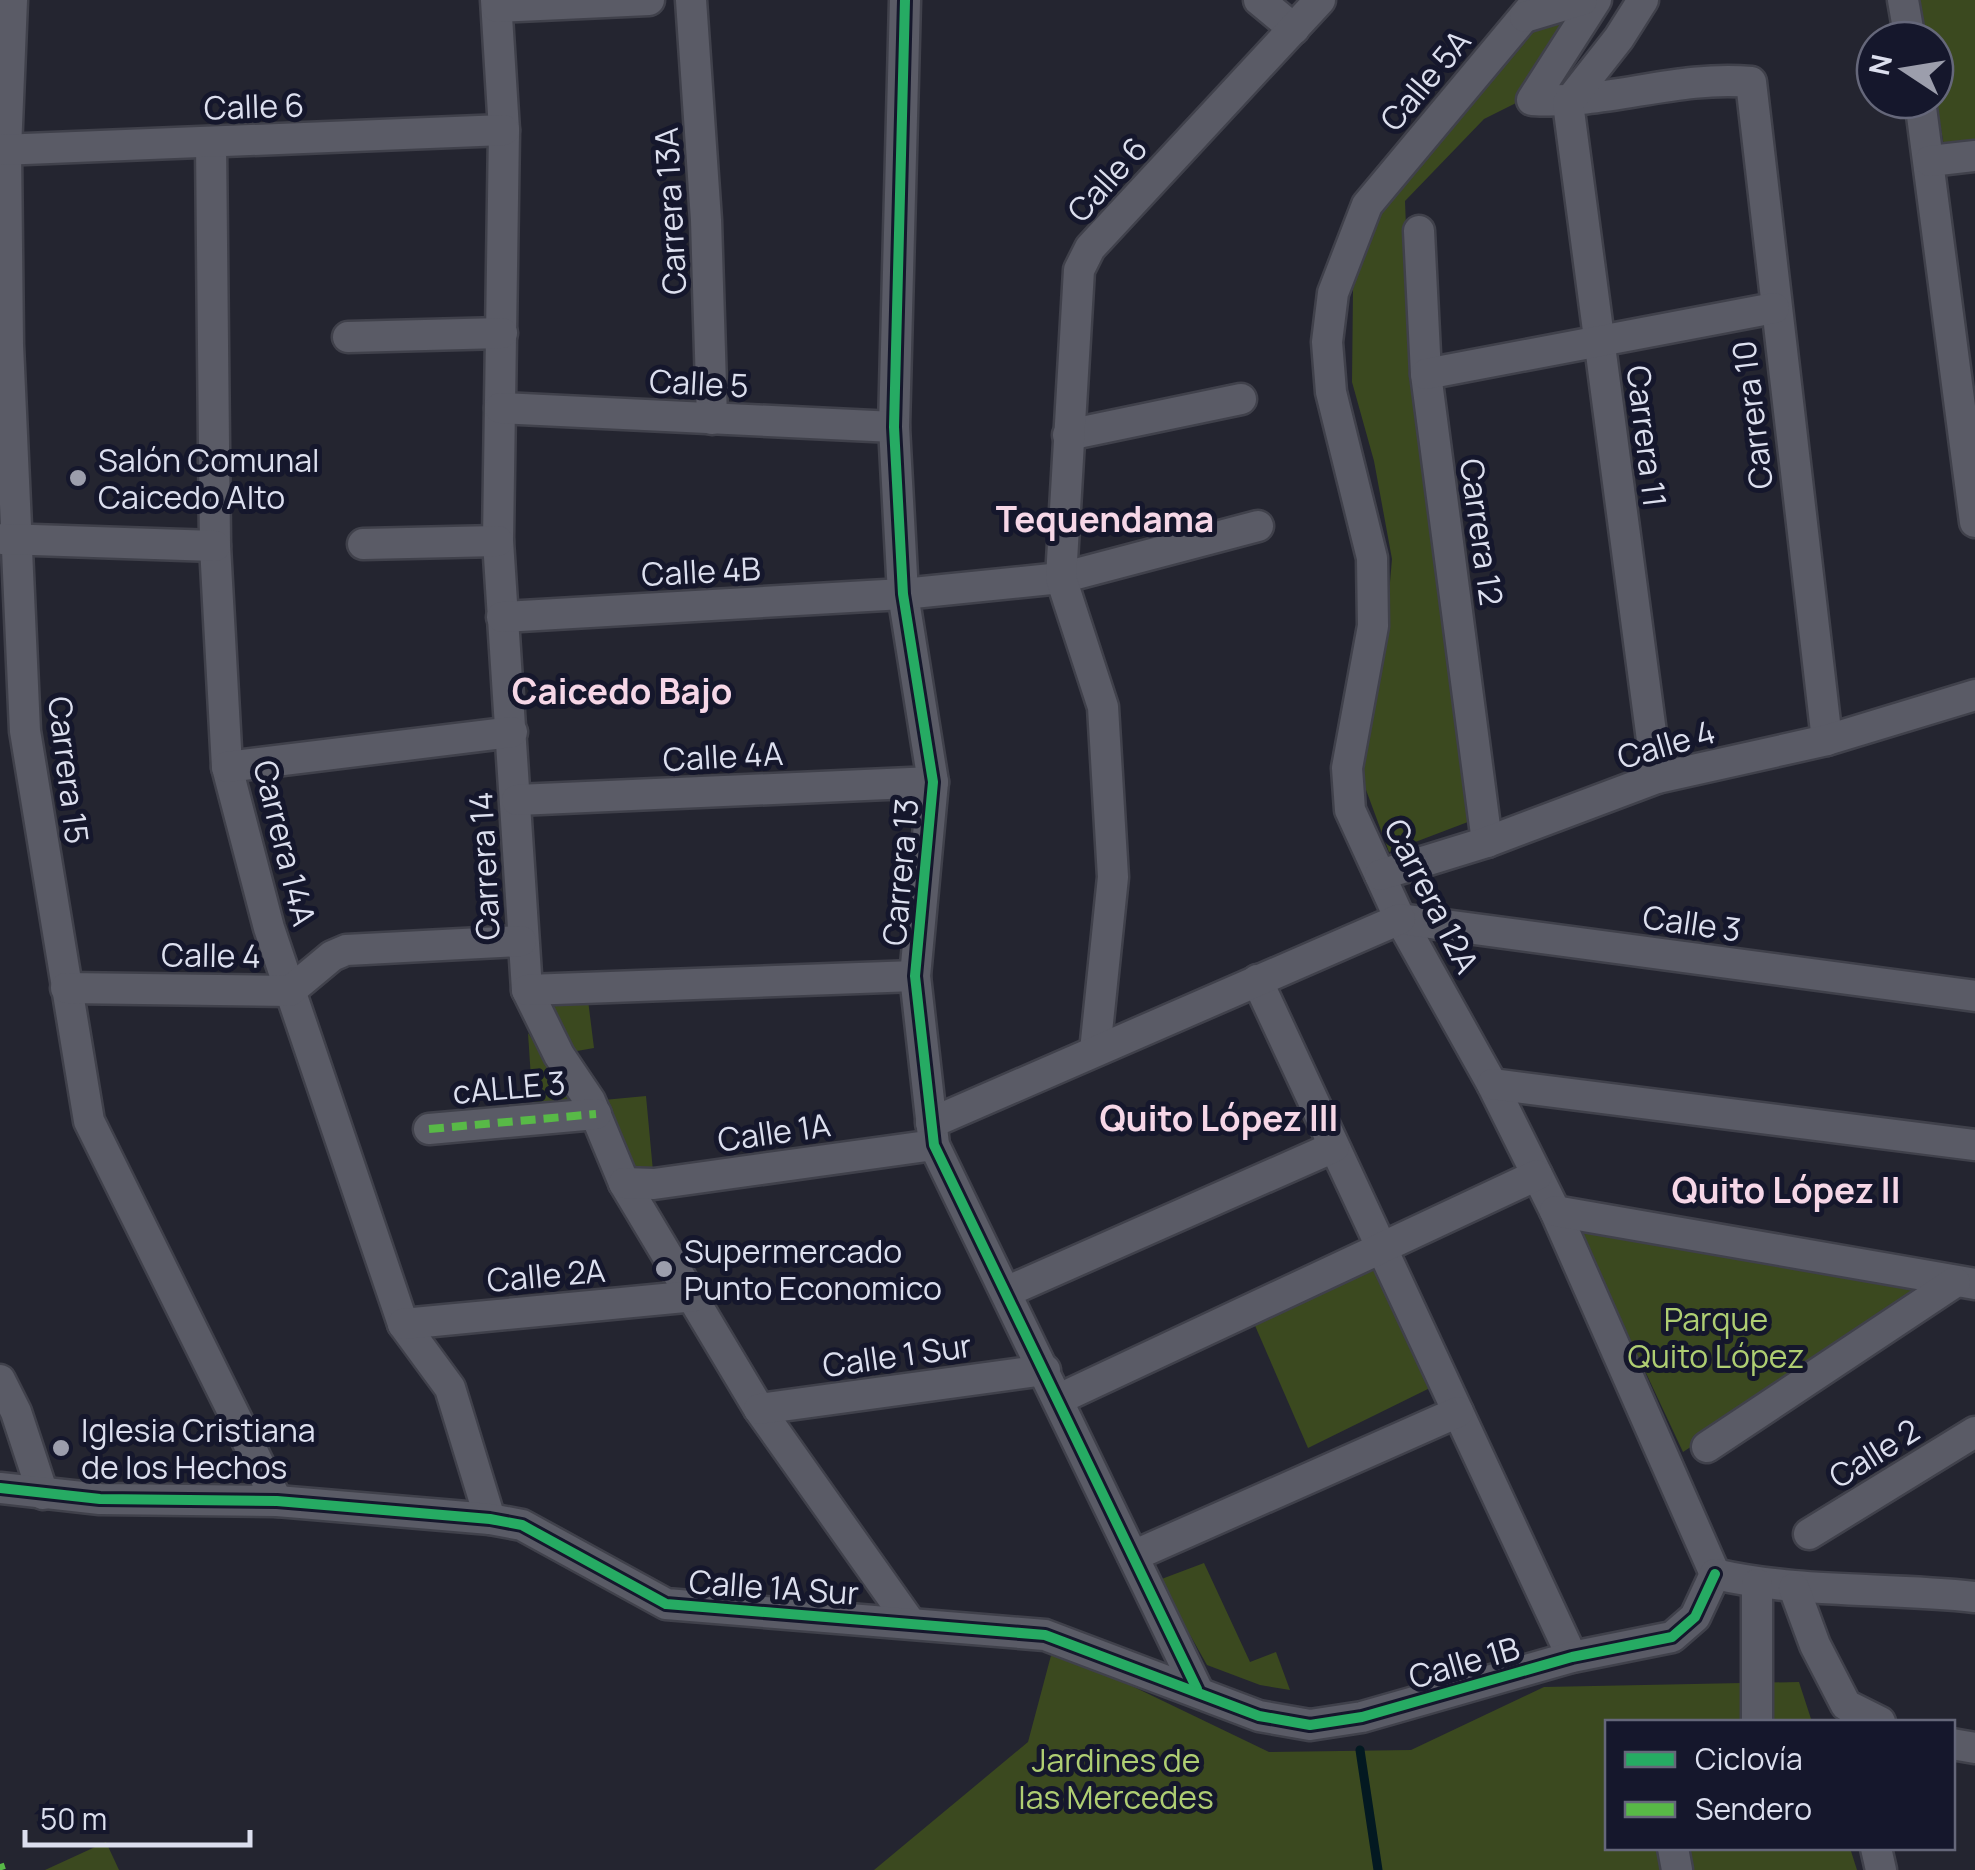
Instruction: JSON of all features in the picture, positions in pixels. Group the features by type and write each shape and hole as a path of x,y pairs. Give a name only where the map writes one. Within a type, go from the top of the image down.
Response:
{"street":[{"name":"Carrera 15","path":"12,0 3,150 12,732 66,988 89,1122 276,1501"},
{"path":"496,4 649,0"},
{"name":"Carrera 13A","path":"691,0 707,238 712,420"},
{"name":"Carrera 13","path":"904,0 894,428 903,594 933,782 915,976 932,1134 1197,1689"},
{"path":"1259,0 1294,28"},
{"name":"Calle 6","path":"1061,578 1076,292 1090,248 1320,0"},
{"path":"1531,8 1582,0"},
{"path":"1596,0 1532,100 1568,103 1643,0"},
{"name":"Carrera 14","path":"496,4 504,130 498,541 527,990 559,1055 596,1114 624,1183 759,1409 909,1621"},
{"name":"Calle 5A","path":"1366,205 1531,8"},
{"name":"Carrera 10","path":"1568,103 1714,78 1751,82 1774,308 1827,740"},
{"name":"Carrera 11","path":"1568,103 1656,778"},
{"path":"1923,120 1975,522"},
{"name":"Calle 6","path":"3,150 504,130"},
{"name":"Carrera 14A","path":"210,144 215,546 227,767 290,991 403,1324 450,1388 490,1519"},
{"path":"1930,161 1975,156"},
{"name":"Carrera 12A","path":"1366,205 1333,293 1327,342 1330,392 1372,558 1373,626 1347,768 1350,810 1400,919 1492,1084 1555,1211 1715,1574"},
{"name":"Carrera 12","path":"1419,231 1426,374 1487,842"},
{"path":"1426,374 1774,308"},
{"path":"348,337 502,333"},
{"path":"1068,435 1241,399"},
{"name":"Calle 5","path":"500,408 894,428"},
{"name":"Calle 4B","path":"502,617 903,594 1061,578 1258,526"},
{"path":"10,538 215,546"},
{"path":"364,544 498,541"},
{"path":"1061,578 1103,708 1114,877 1095,1051"},
{"name":"Calle 4","path":"1380,875 1487,842 1656,778 1827,740 1975,694"},
{"path":"227,767 512,732"},
{"name":"Calle 4A","path":"517,800 933,782"},
{"name":"Calle 1A","path":"624,1183 654,1184 932,1134 1095,1051 1400,919"},
{"name":"Calle 3","path":"1400,919 1975,996"},
{"name":"Calle 4","path":"66,988 290,991 332,956 346,950 521,941"},
{"path":"527,990 915,976"},
{"path":"1257,980 1572,1658"},
{"path":"1492,1084 1975,1145"},
{"name":"cALLE 3","path":"429,1129 596,1114"},
{"path":"1006,1292 1334,1147"},
{"path":"1059,1399 1537,1175"},
{"path":"1555,1211 1965,1283"},
{"path":"1706,1447 1965,1283"},
{"name":"Calle 2A","path":"403,1324 694,1296"},
{"name":"Calle 1 Sur","path":"759,1409 1045,1370"},
{"path":"0,1380 16,1412 43,1494"},
{"path":"1133,1556 1458,1412"},
{"name":"Calle 2","path":"1809,1534 1975,1432"},
{"name":"Calle 1A Sur","path":"0,1488 43,1494 276,1501 490,1519 522,1525 666,1604 909,1621 1045,1636 1197,1689"},
{"path":"1715,1574 1794,1588 1975,1596"},
{"name":"Calle 1B","path":"1197,1689 1259,1716 1310,1726 1362,1716 1572,1658 1672,1637 1696,1617 1715,1574"},
{"path":"1757,1584 1757,1720"},
{"path":"1794,1588 1815,1645 1848,1714"}],"green space":[{"path":"1918,0 1975,0 1975,142 1944,146 1939,120 1955,120 1955,20 1922,20"},
{"path":"1589,5 1526,98 1484,119 1405,201 1410,333 1481,817 1389,852 1362,779 1392,559 1374,461 1352,382 1353,289 1377,216 1533,25"},
{"path":"588,1000 594,1048 560,1054 539,1009"},
{"path":"528,1033 581,1109 533,1109"},
{"path":"646,1096 654,1182 625,1181 593,1101"},
{"name":"Parque Quito López","path":"1580,1232 1927,1292 1683,1452"},
{"path":"1375,1262 1434,1386 1308,1448 1253,1321"},
{"path":"1204,1563 1250,1662 1276,1652 1290,1690 1260,1685 1207,1665 1159,1580"},
{"name":"Jardines de las Mercedes","path":"1053,1648 1269,1752 1411,1750 1544,1687 1799,1682 1811,1720 1605,1720 1605,1850 1851,1850 1857,1870 874,1870 1028,1742"},
{"path":"106,1842 119,1870 45,1870"}],"waterway":[{"path":"1360,1750 1378,1870"}],"marked path":[{"path":"429,1129 596,1114"},
{"path":"0,1864 2,1870"}],"cycle path":[{"path":"905,0 894,427 903,594 933,782 915,976 934,1145 1197,1689"},
{"path":"0,1488 100,1499 277,1501 490,1519 522,1525 666,1604 1045,1635 1259,1716 1310,1725 1362,1717 1572,1657 1672,1637 1695,1617 1715,1574"}],"place":[{"name":"Salón Comunal Caicedo Alto","path":"78,478"},
{"name":"Supermercado Punto Economico","path":"664,1269"},
{"name":"Iglesia Cristiana de los Hechos","path":"61,1448"}],"district":[{"name":"Tequendama","path":"1105,519"},
{"name":"Caicedo Bajo","path":"622,691"},
{"name":"Quito López III","path":"1219,1118"},
{"name":"Quito López II","path":"1786,1190"}]}
